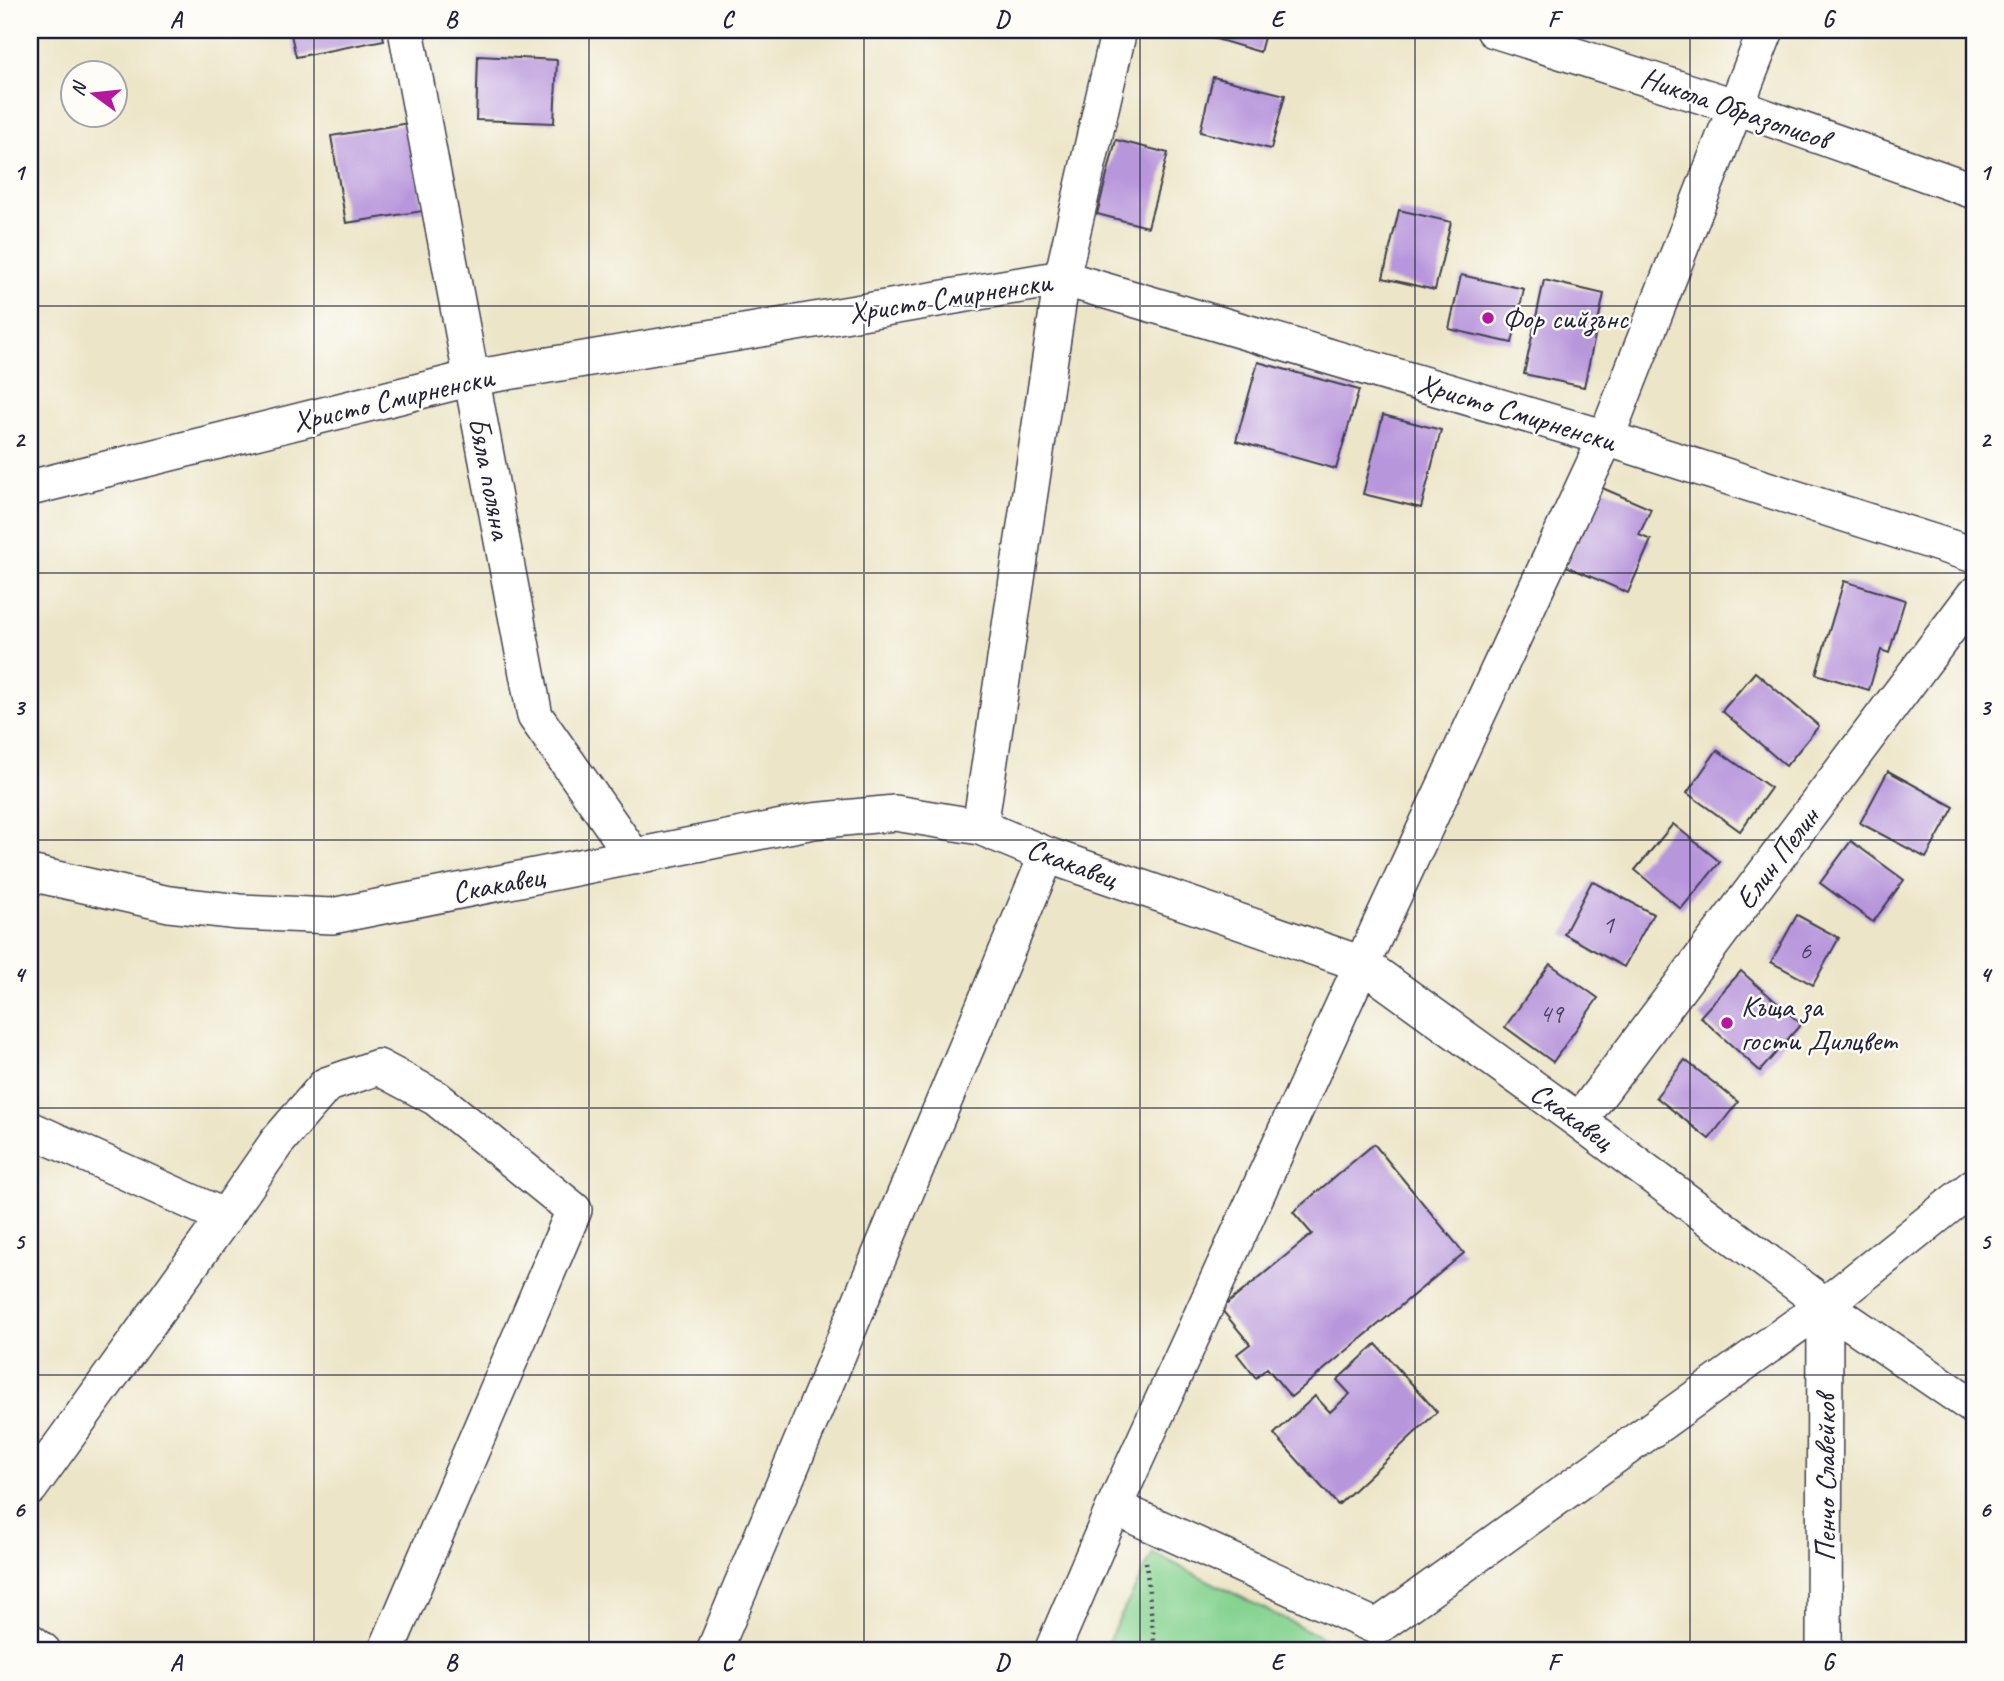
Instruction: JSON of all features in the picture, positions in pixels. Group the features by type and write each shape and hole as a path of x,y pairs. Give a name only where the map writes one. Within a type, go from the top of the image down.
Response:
{"street":[{"name":"Бяла поляна","path":"406,30 535,716 634,858"},
{"path":"980,827 1062,278 1119,30"},
{"name":"Никола Образописов","path":"1494,30 1737,107 1974,191"},
{"path":"1052,1651 1128,1513 1362,964 1606,438 1766,30"},
{"name":"Христо Смирненски","path":"30,488 472,378 1062,278 1606,438 1974,555"},
{"name":"Елин Пелин","path":"1579,1121 1974,595"},
{"name":"Скакавец","path":"30,873 169,904 239,912 332,916 813,821 895,813 980,827 1047,855 1362,964 1579,1121 1825,1305 1974,1407"},
{"path":"714,1651 1047,855"},
{"path":"30,1488 277,1142 326,1085 378,1067 436,1098 574,1210 386,1651"},
{"path":"30,1129 225,1217"},
{"path":"1128,1513 1377,1627 1825,1305 1974,1186"},
{"name":"Пенчо Славейков","path":"1824,1651 1825,1305"},
{"path":"30,1641 43,1651"}],"path":[{"path":"1128,1513 1155,1651"}],"green space":[{"path":"1153,1553 1349,1651 1103,1651"}],"building":[{"path":"290,30 382,30 384,40 296,57"},
{"path":"1186,30 1266,30 1260,52"},
{"path":"478,56 557,60 554,123 476,120"},
{"path":"1213,77 1285,95 1271,149 1200,132"},
{"path":"409,123 423,211 346,223 331,136"},
{"path":"1116,140 1168,153 1148,227 1097,214"},
{"path":"1399,210 1451,222 1435,290 1383,278"},
{"path":"1461,275 1524,289 1512,343 1449,329"},
{"path":"1544,280 1604,294 1584,387 1524,374"},
{"path":"1258,362 1359,390 1336,469 1236,441"},
{"path":"1383,415 1441,430 1421,508 1363,494"},
{"path":"1600,487 1651,509 1639,535 1651,540 1628,593 1566,566"},
{"path":"1844,581 1905,600 1889,653 1881,650 1869,690 1816,674"},
{"path":"1755,672 1819,726 1786,766 1722,711"},
{"path":"1717,750 1771,788 1740,831 1687,793"},
{"path":"1888,771 1954,807 1926,858 1860,823"},
{"path":"1673,824 1720,862 1681,909 1635,870"},
{"path":"1851,841 1904,880 1873,922 1820,883"},
{"path":"1592,881 1653,914 1624,967 1564,934"},
{"path":"1797,915 1839,938 1813,985 1771,962"},
{"path":"1550,964 1598,998 1553,1062 1505,1027"},
{"path":"1741,971 1801,1024 1760,1071 1700,1017"},
{"path":"1685,1060 1738,1102 1709,1139 1656,1097"},
{"path":"1374,1144 1464,1253 1291,1397 1267,1368 1256,1378 1237,1354 1250,1344 1221,1309 1312,1234 1293,1212"},
{"path":"1376,1344 1437,1412 1338,1505 1274,1434 1315,1396 1330,1412 1350,1394 1337,1380"}],"place":[{"name":"Фор сийзънс","path":"1488,318"},
{"name":"Къща за гости Дилцвет","path":"1727,1023"}]}
